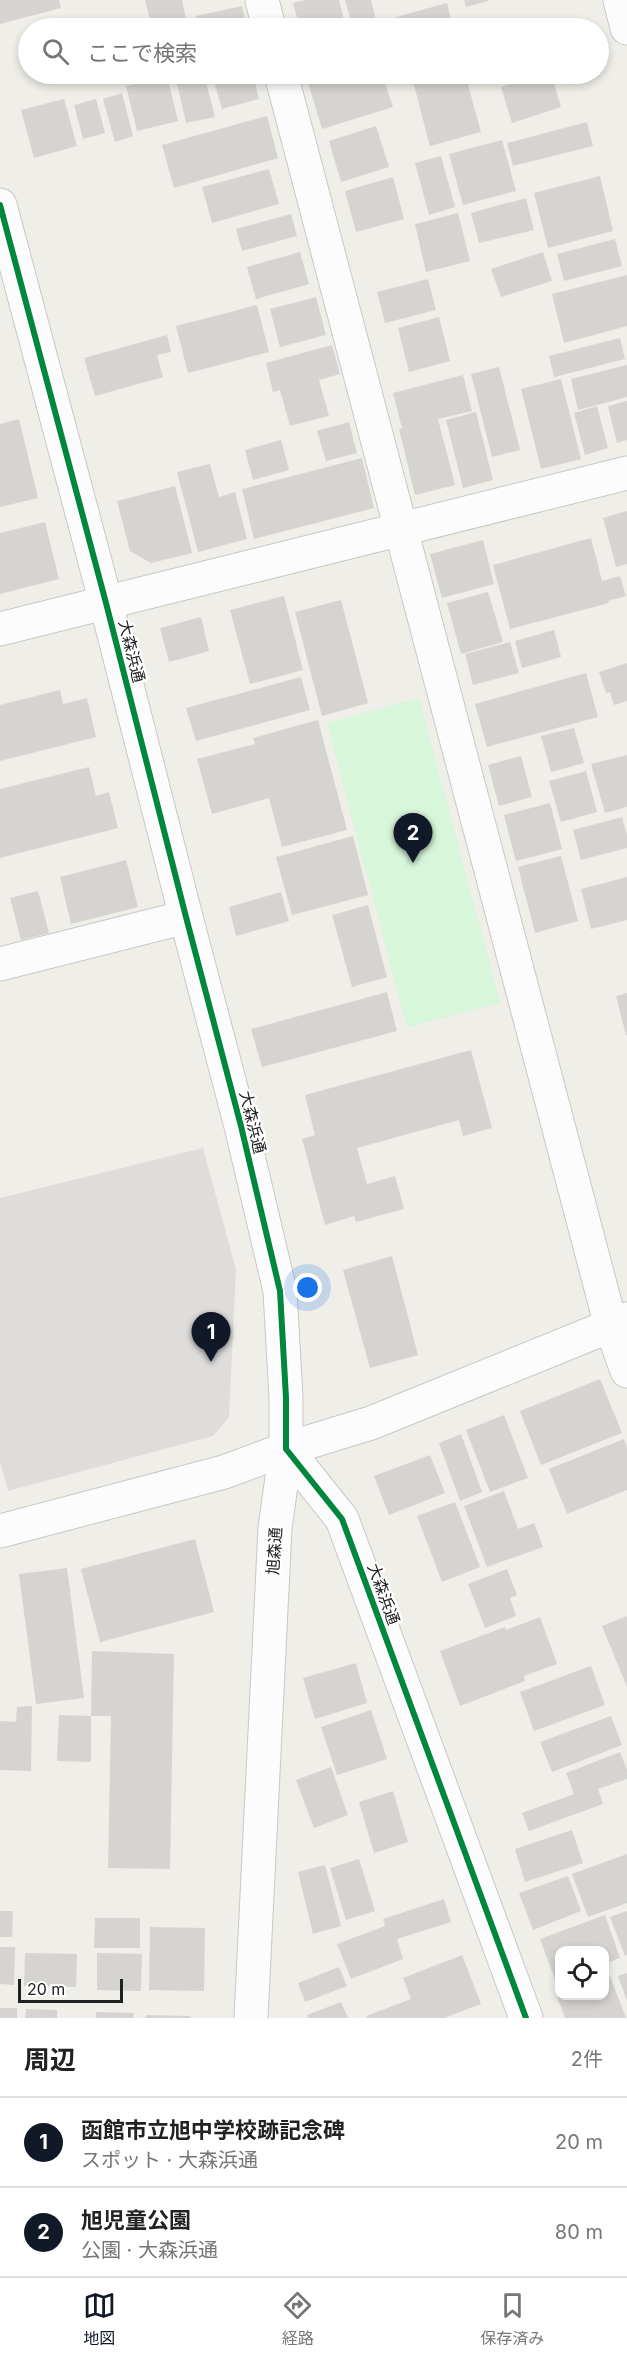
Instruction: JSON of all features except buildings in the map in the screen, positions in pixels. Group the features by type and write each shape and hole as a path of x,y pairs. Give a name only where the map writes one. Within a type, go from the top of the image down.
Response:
{"street":[{"path":"262,0 266,18"},
{"path":"620,0 627,28"},
{"path":"284,84 402,530 619,1322 627,1371"},
{"name":"大森浜通","path":"0,205 241,1126 280,1292 286,1398 286,1449 342,1519 526,2018"},
{"path":"0,629 627,473"},
{"path":"0,964 186,917"},
{"path":"0,1531 224,1472 286,1449 371,1423 619,1322"},
{"name":"旭森通","path":"251,2018 275,1528 286,1449"}],"shaded area":[{"path":"203,1148 236,1270 229,1417 213,1436 8,1491 0,1461 0,1198"}],"green space":[{"path":"419,698 500,1003 407,1027 327,723"}],"cycle path":[{"path":"0,205 241,1126 280,1291 286,1398 286,1449 342,1519 526,2018"}],"place":[{"name":"旭児童公園","path":"413,863"},
{"name":"函館市立旭中学校跡記念碑","path":"211,1362"}]}
